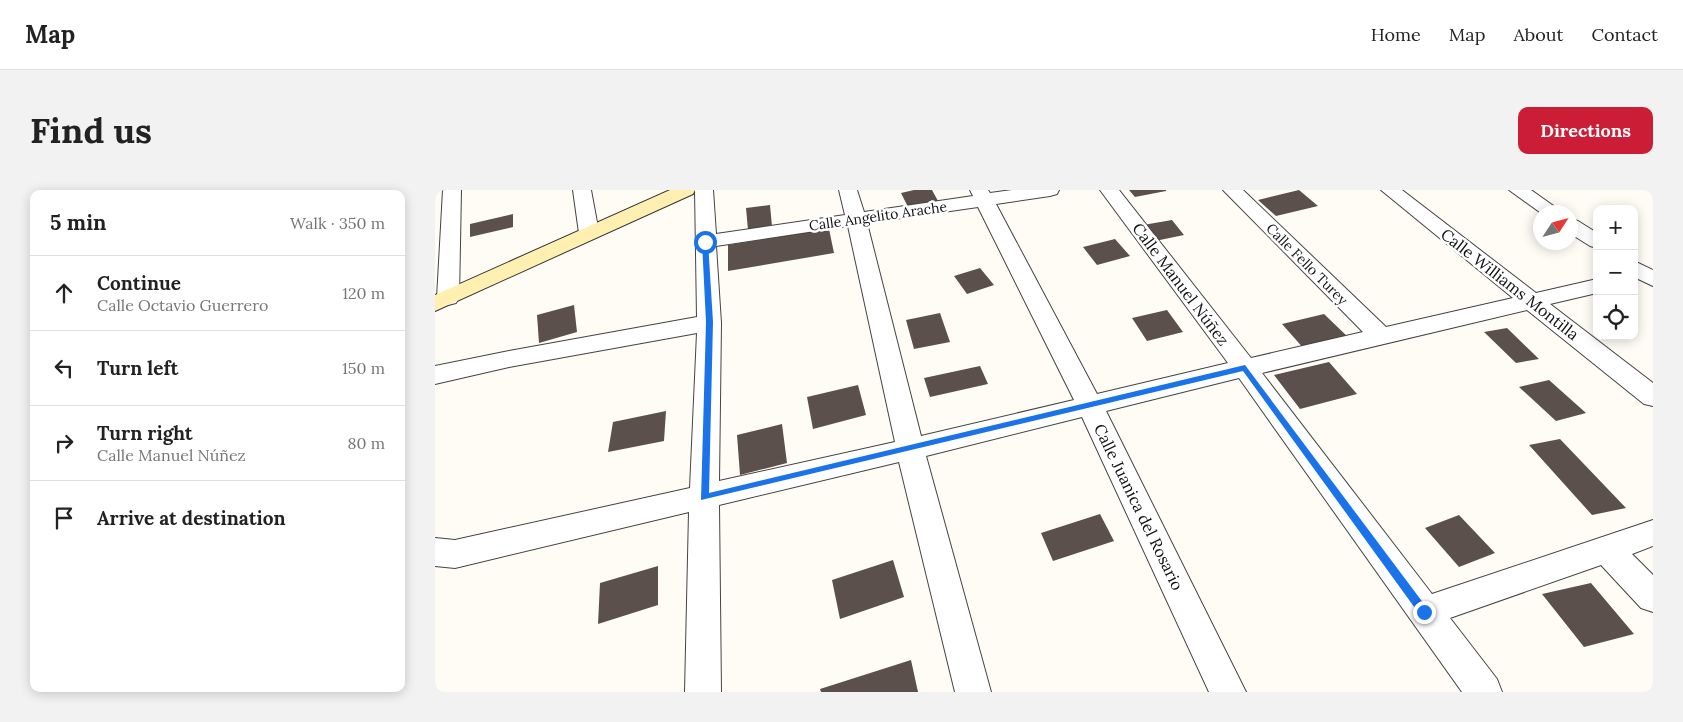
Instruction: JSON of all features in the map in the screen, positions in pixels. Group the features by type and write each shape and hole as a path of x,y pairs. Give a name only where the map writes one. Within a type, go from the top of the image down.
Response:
{"street":[{"path":"441,301 452,190"},
{"path":"582,190 589,233"},
{"path":"441,301 686,190"},
{"path":"703,692 704,498 709,322 704,190"},
{"path":"848,190 857,220 910,449 973,692"},
{"name":"Calle Angelito Arache","path":"705,242 857,220 982,195 1050,190"},
{"name":"Calle Manuel Núñez","path":"1109,190 1245,368 1484,692"},
{"name":"Calle Fello Turey","path":"1233,190 1382,337"},
{"name":"Calle Williams Montilla","path":"1390,190 1653,397"},
{"path":"1518,190 1541,205"},
{"name":"Calle Juanica del Rosario","path":"982,195 1089,405 1228,692"},
{"path":"1578,230 1593,239"},
{"path":"435,552 455,554 704,498 1089,405 1593,287"},
{"path":"435,376 509,359 709,322"},
{"path":"1424,612 1653,533"},
{"path":"1607,550 1653,597"}],"building":[{"path":"914,190 932,190 938,201 908,207 901,193"},
{"path":"1129,190 1166,190 1166,191 1135,197"},
{"path":"1299,190 1318,206 1276,216 1258,200"},
{"path":"770,205 772,226 748,230 746,208"},
{"path":"513,214 513,227 470,237 470,224"},
{"path":"1172,220 1184,235 1155,241 1143,225"},
{"path":"829,229 834,253 728,271 728,245"},
{"path":"1115,239 1130,256 1097,265 1083,247"},
{"path":"980,268 994,285 967,294 954,276"},
{"path":"574,305 577,332 539,343 537,315"},
{"path":"1167,310 1183,332 1147,341 1132,318"},
{"path":"940,313 950,342 914,349 906,320"},
{"path":"1324,314 1349,338 1305,350 1282,324"},
{"path":"1507,328 1539,359 1516,363 1484,332"},
{"path":"1329,362 1357,394 1300,409 1274,375"},
{"path":"980,366 988,384 930,397 924,378"},
{"path":"1549,380 1586,413 1556,421 1519,387"},
{"path":"858,385 866,415 813,429 807,397"},
{"path":"666,411 664,441 608,452 613,422"},
{"path":"782,424 787,463 740,475 737,435"},
{"path":"1560,439 1626,508 1592,515 1529,445"},
{"path":"1100,514 1114,541 1053,561 1041,533"},
{"path":"1459,515 1495,553 1459,567 1425,528"},
{"path":"893,560 904,597 840,619 832,580"},
{"path":"658,566 658,605 598,624 600,583"},
{"path":"1591,583 1634,634 1584,647 1542,594"},
{"path":"911,660 918,692 821,692 820,689"}],"route":[{"path":"705,242 709,322 704,498 1245,368 1424,612"}]}
